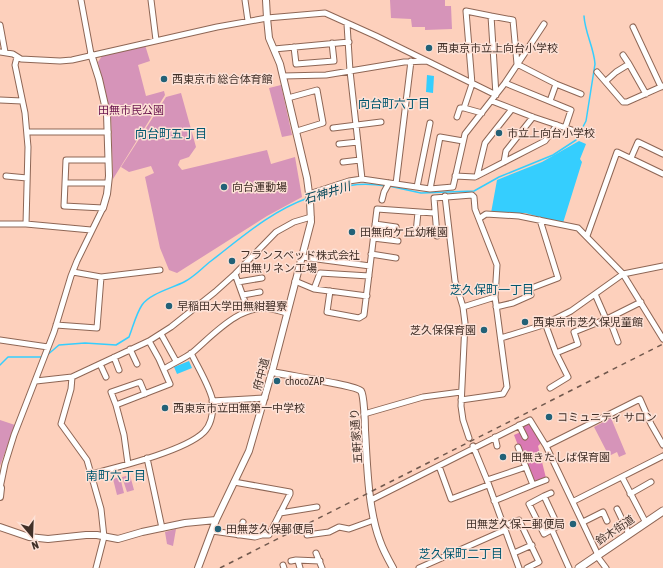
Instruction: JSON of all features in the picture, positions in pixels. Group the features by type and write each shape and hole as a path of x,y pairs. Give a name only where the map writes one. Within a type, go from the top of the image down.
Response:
{"main road":[{"name":"鈴木街道","path":"579,568 663,511"}],"street":[{"path":"0,497 0,488 5,464 14,435 45,357 72,272 91,230 103,208 108,183 108,132 105,104 91,54 81,0"},
{"path":"151,0 156,40"},
{"path":"245,0 248,22"},
{"name":"府中道","path":"198,568 216,520 249,451 265,398 311,222 310,197 280,64 270,38 266,0"},
{"path":"464,108 472,84 466,11 513,20 518,64"},
{"path":"0,25 2,52 14,54 21,59 60,61 72,60 91,54 156,40 267,18 325,13 376,36 496,95"},
{"path":"490,16 496,95"},
{"path":"347,24 350,71 362,179"},
{"path":"310,197 349,181 362,179 430,189 453,188 465,134 505,83 544,24"},
{"path":"597,72 623,102 627,102 662,86 634,27"},
{"path":"274,49 348,42"},
{"path":"294,47 296,64 334,61 332,43"},
{"path":"623,55 646,94"},
{"path":"17,56 15,65 25,113 28,147 26,224"},
{"path":"283,76 326,75 411,61 427,61"},
{"path":"396,184 411,61"},
{"path":"518,64 556,84 581,94"},
{"path":"606,81 616,72 629,64"},
{"path":"505,83 571,110 565,128"},
{"path":"550,101 556,84"},
{"path":"288,98 316,90 323,123 296,130"},
{"path":"0,100 22,101"},
{"path":"492,101 572,130"},
{"path":"457,117 460,108 482,113"},
{"path":"477,176 485,143 512,109"},
{"path":"504,162 506,151 533,117"},
{"path":"333,128 381,122"},
{"path":"417,187 430,123"},
{"path":"456,176 477,176 545,141 557,125"},
{"path":"27,132 108,132"},
{"path":"430,189 440,137 463,141"},
{"path":"339,144 358,142"},
{"path":"631,158 638,142 663,153"},
{"path":"587,236 617,152 663,174"},
{"path":"103,208 64,206 66,160 108,160"},
{"path":"343,162 360,160"},
{"path":"6,176 27,178"},
{"path":"65,183 108,183"},
{"path":"382,200 388,183"},
{"path":"437,236 434,198 472,195 474,197 475,209 480,218 497,265 495,298 507,387 502,394 461,400"},
{"path":"445,196 455,281 463,308 465,323 461,400 463,420 469,438"},
{"path":"330,291 327,312 359,318 364,315 377,209 434,213"},
{"path":"416,233 418,212"},
{"path":"480,218 486,214 519,216 578,228 623,274 662,332 663,339"},
{"path":"36,381 72,377 161,334 235,274 276,232 294,222 311,217"},
{"path":"496,307 531,295 529,288 558,278 540,220"},
{"path":"0,224 26,224 91,230"},
{"path":"375,224 396,227"},
{"path":"373,238 398,241"},
{"path":"371,254 396,258"},
{"path":"302,257 370,266"},
{"path":"501,338 521,333 571,311 623,274 663,266"},
{"path":"72,272 101,277 160,270"},
{"path":"314,289 320,273 369,276"},
{"path":"235,274 248,310"},
{"path":"56,325 97,328 101,277"},
{"path":"238,282 262,278"},
{"path":"295,281 314,289 367,296"},
{"path":"243,295 260,292"},
{"path":"595,294 618,342"},
{"path":"463,308 495,298"},
{"path":"556,353 578,344 574,332 641,302"},
{"path":"164,369 191,353 219,328 248,310 265,308 287,313"},
{"path":"545,323 556,353 568,378 550,388"},
{"path":"161,334 176,361"},
{"path":"0,340 48,347"},
{"path":"116,405 170,384 159,358 148,341"},
{"path":"130,349 137,364"},
{"path":"91,474 174,449 194,440 205,432 212,417 212,401 191,353"},
{"path":"114,357 119,370"},
{"path":"100,364 106,377"},
{"name":"五軒家通り","path":"272,372 361,390 369,487 374,520 379,539 393,568"},
{"path":"72,377 71,389 61,424 87,460 101,509 104,537 96,568"},
{"path":"128,464 124,435 111,392 140,382 145,394"},
{"path":"364,414 404,404 424,397 461,392"},
{"path":"212,401 265,398"},
{"path":"546,446 640,399 651,424 662,442"},
{"path":"371,500 473,447 530,420 546,446 574,501 598,556 606,568"},
{"path":"519,425 525,437"},
{"path":"495,437 497,446"},
{"path":"473,447 519,568"},
{"path":"518,447 533,486"},
{"path":"574,501 663,456"},
{"path":"147,458 162,528"},
{"path":"439,466 451,499 487,482 526,467"},
{"path":"622,477 646,523"},
{"path":"494,501 546,480"},
{"path":"212,531 255,537 269,535 290,494 290,492 234,482"},
{"path":"630,494 651,482"},
{"path":"544,496 558,526 544,534 529,504 544,496 551,493"},
{"path":"280,513 317,507"},
{"path":"617,509 629,534"},
{"path":"583,522 603,512 607,521"},
{"path":"0,527 29,537 48,539 86,535 118,539 185,523 216,520"},
{"path":"307,535 329,532 339,527 349,529 374,520"},
{"path":"419,568 519,520 539,562 527,568"},
{"path":"238,535 243,522"},
{"path":"552,530 570,568"},
{"path":"514,553 532,545"},
{"path":"316,553 322,568"},
{"path":"291,561 320,561"},
{"path":"298,561 300,568"}],"green space":[{"path":"390,0 445,0 445,6 451,6 452,29 425,30 425,27 412,27 411,19 391,18"},
{"name":"田無市民公園","path":"145,45 150,61 138,65 146,96 164,91 165,95 113,179 111,115 98,62 104,53"},
{"path":"281,85 292,135 282,137 269,88"},
{"name":"向台運動場","path":"181,93 196,147 189,157 180,160 178,165 182,170 267,150 271,164 295,157 302,197 267,216 177,273 169,270 160,248 145,177 154,173 151,166 129,172 121,167 166,97"},
{"path":"611,418 626,454 619,457 617,452 609,456 594,427"},
{"path":"0,420 15,425 0,466"},
{"path":"130,475 134,490 127,492 122,477"},
{"path":"120,477 124,493 117,495 113,479"},
{"path":"176,529 173,546 167,544 165,532"}],"shaded area":[{"path":"529,421 542,442 538,446 546,478 533,484 514,435 523,431 520,425"}],"water":[{"path":"427,75 434,76 433,93 426,92"},
{"path":"579,141 586,144 580,159 582,162 563,223 525,213 491,213 497,180 542,162"},
{"path":"189,361 192,368 177,374 174,367"}],"waterway":[{"name":"石神井川","path":"389,186 421,193 474,191 499,177 553,155 576,140 586,121 595,64 584,16"},
{"name":"石神井川","path":"312,197 348,186 365,184 386,186"},
{"name":"石神井川","path":"46,356 59,345 85,343 116,345 129,337 136,316 145,301 188,280 257,226 281,210 308,198"},
{"name":"石神井川","path":"0,365 8,357 43,357"}],"railway":[{"path":"220,568 663,344"}],"place":[{"name":"西東京市立上向台小学校","path":"429,48"},
{"name":"西東京市 総合体育館","path":"164,79"},
{"name":"市立上向台小学校","path":"499,133"},
{"name":"向台運動場","path":"224,187"},
{"name":"田無向ケ丘幼稚園","path":"352,232"},
{"name":"フランスベッド株式会社 田無リネン工場","path":"232,261"},
{"name":"早稲田大学田無紺碧寮","path":"169,306"},
{"name":"西東京市芝久保児童館","path":"525,322"},
{"name":"芝久保保育園","path":"484,330"},
{"name":"chocoZAP","path":"277,381"},
{"name":"西東京市立田無第一中学校","path":"165,408"},
{"name":"コミュニティ サロン","path":"549,417"},
{"name":"田無きたしば保育園","path":"503,457"},
{"name":"田無芝久保二郵便局","path":"573,524"},
{"name":"田無芝久保郵便局","path":"218,529"}],"district":[{"name":"向台町六丁目","path":"394,104"},
{"name":"向台町五丁目","path":"171,134"},
{"name":"芝久保町一丁目","path":"492,290"},
{"name":"南町六丁目","path":"116,476"},
{"name":"芝久保町二丁目","path":"461,554"}]}
